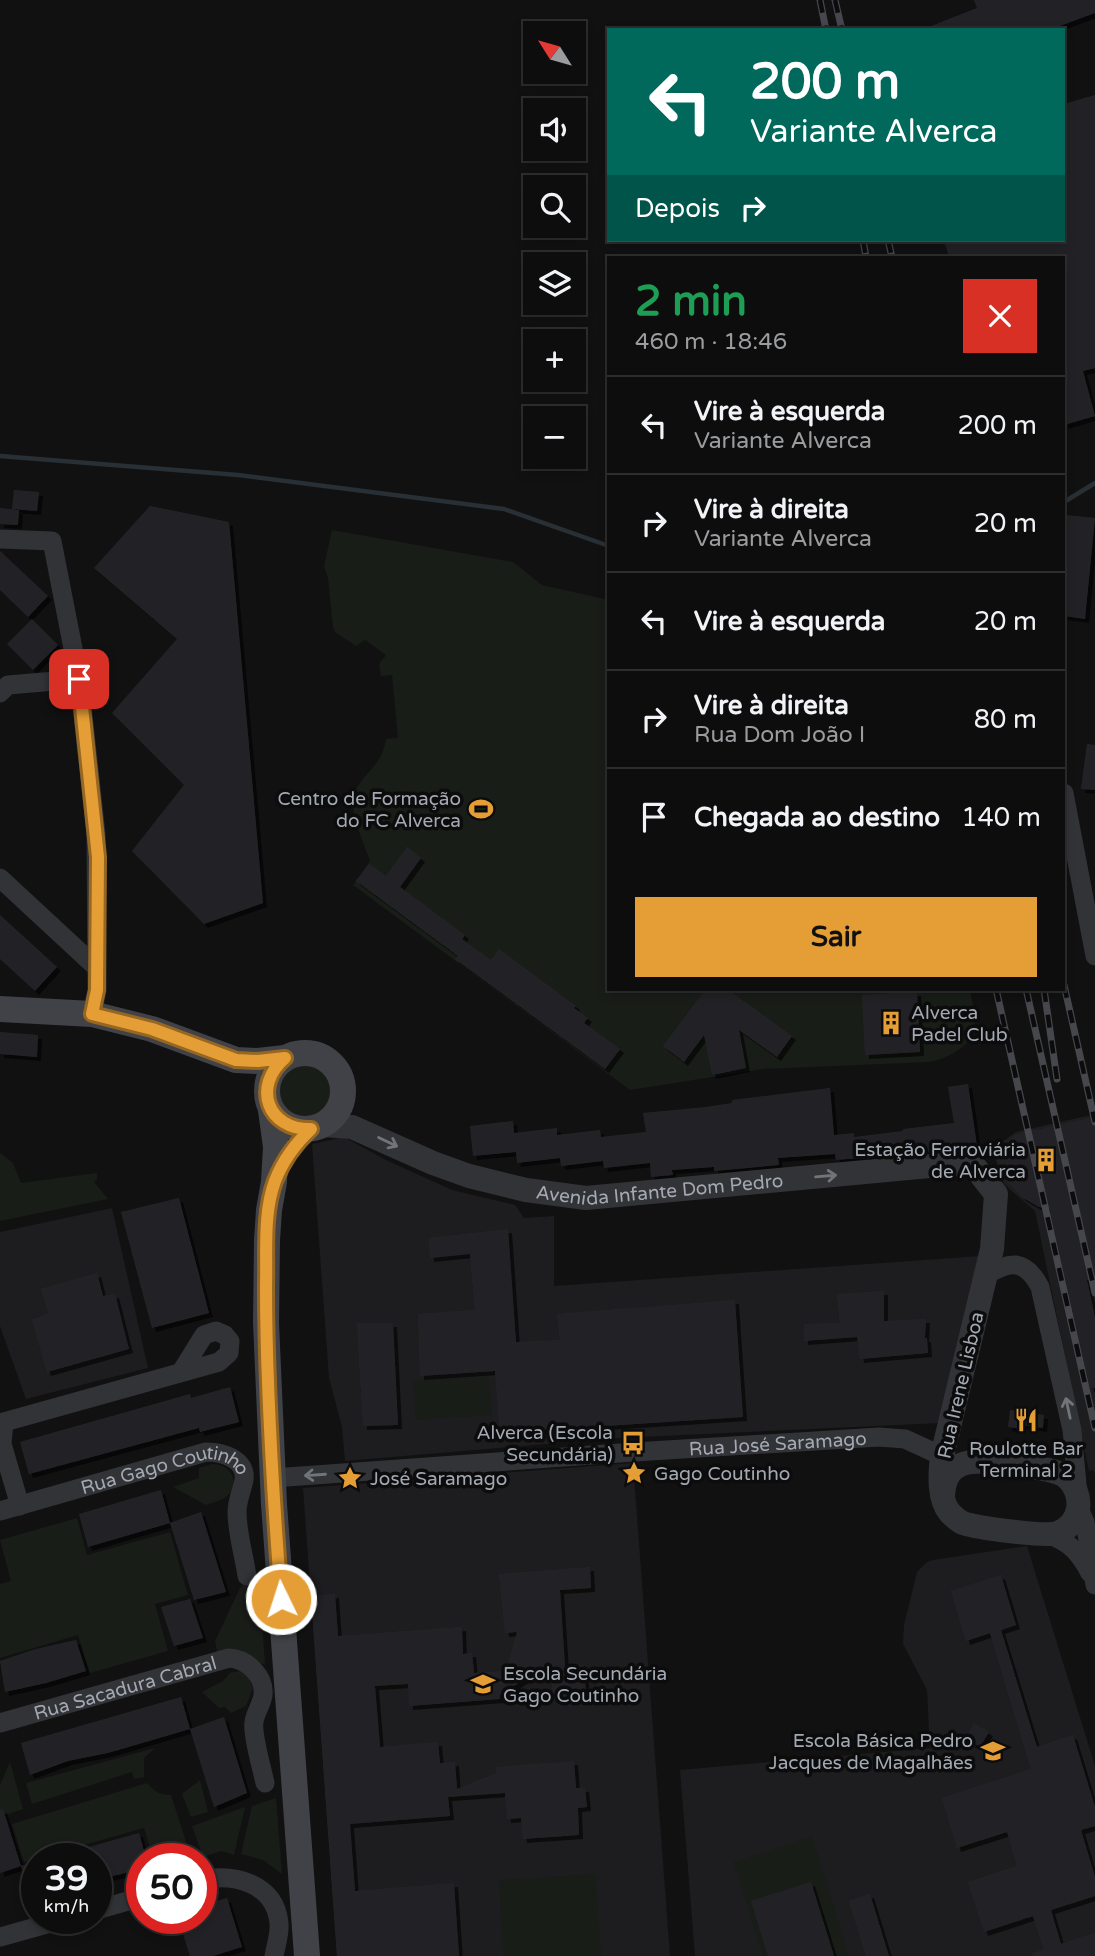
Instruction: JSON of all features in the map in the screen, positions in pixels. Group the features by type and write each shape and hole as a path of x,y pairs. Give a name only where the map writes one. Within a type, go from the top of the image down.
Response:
{"main road":[{"path":"0,1009 92,1014 152,1029 236,1060 258,1061 296,1054 319,1055 336,1068 343,1089 342,1100 338,1110 290,1150 274,1182"},
{"path":"285,1058 270,1076 267,1087 276,1147 269,1210 266,1281 273,1478 307,1956"},
{"path":"236,1060 260,1083 278,1119 299,1129 317,1127"}],"street":[{"path":"0,539 52,541 79,679 98,857 97,990 92,1014"},
{"path":"0,694 8,685 79,679"},
{"path":"1065,798 1095,956"},
{"path":"0,878 96,968"},
{"name":"Avenida Infante Dom Pedro","path":"317,1127 352,1127 469,1176 526,1190 586,1198 951,1164 975,1166 996,1194"},
{"name":"Rua Irene Lisboa","path":"943,1496 940,1472 942,1456 992,1249 996,1194"},
{"path":"985,1276 1003,1265 1013,1264 1028,1270 1040,1287 1072,1430 1078,1503 1069,1526 1049,1535"},
{"path":"0,1511 20,1506 2,1444 4,1422 181,1372"},
{"name":"Rua José Saramago","path":"273,1478 879,1437 905,1439 942,1456"},
{"name":"Rua Gago Coutinho","path":"20,1506 206,1452 225,1454 234,1458 245,1476 236,1510 247,1576"},
{"path":"942,1456 1058,1473 1070,1480 1077,1493 1085,1522 1094,1582"},
{"path":"980,1461 965,1462 953,1470 945,1482 943,1496 947,1510 964,1523 1049,1535 1073,1548 1083,1559 1094,1582"},
{"name":"Rua Sacadura Cabral","path":"0,1723 229,1658 237,1658 251,1666 258,1674 263,1695 253,1723 265,1783"},
{"path":"217,1878 232,1877 257,1887 270,1899 279,1920 274,1956"},
{"path":"0,1937 21,1931"}],"shaded area":[{"name":"Centro de Formação do FC Alverca","path":"332,530 513,562 542,585 607,600 607,991 970,991 975,1019 970,1038 959,1050 930,1062 763,1069 630,1090 353,885 370,861 355,819 353,796 376,764 386,739 398,738 392,675 381,676 379,664 386,655 365,640 356,646 335,632 324,566"},
{"path":"310,1064 320,1068 328,1076 332,1091 328,1106 320,1114 300,1118 290,1114 282,1106 278,1086 282,1076 290,1068"},
{"path":"1095,1114 1095,1474 1093,1470 1089,1471 1035,1211 1004,1184 992,1149 1016,1132"},
{"path":"344,1137 386,1160 452,1190 515,1205 524,1218 554,1216 554,1286 981,1256 941,1423 617,1438 345,1461 342,1427 329,1378 312,1144"},
{"path":"0,1153 13,1163 21,1183 97,1173 94,1182 108,1199 0,1221"},
{"path":"112,1208 148,1368 26,1399 0,1326 0,1232"},
{"path":"489,1377 492,1415 416,1420 413,1381"},
{"name":"Escola Secundária Gago Coutinho","path":"633,1463 670,1956 337,1956 303,1488"},
{"path":"212,1464 226,1468 232,1475 231,1491 224,1498 206,1505 173,1487 199,1478 199,1468"},
{"path":"77,1518 87,1555 170,1532 188,1595 155,1604 168,1651 90,1673 78,1635 0,1658 0,1584 11,1581 0,1540"},
{"name":"Escola Básica Pedro Jacques de Magalhães","path":"1027,1546 1095,1766 1095,1956 695,1956 680,1770 930,1748 927,1690 903,1644 904,1625 917,1572 933,1560"},
{"path":"249,1580 257,1582 260,1588 265,1665 218,1656 215,1641 240,1588"},
{"path":"246,1672 253,1688 246,1706 231,1713 225,1707 219,1708 202,1692 223,1681 230,1673"},
{"path":"155,1748 144,1758 144,1777 134,1779 132,1772 32,1804 26,1783"},
{"path":"10,1762 23,1809 0,1817 0,1785"},
{"path":"200,1780 208,1812 191,1817 182,1794"},
{"path":"147,1783 157,1792 171,1795 186,1843 148,1843 144,1828 91,1843 21,1843 21,1852 12,1824"},
{"path":"276,1798 282,1874 263,1860 241,1854 252,1806"},
{"path":"245,1807 234,1855 217,1852 217,1843 198,1843 192,1826"},
{"path":"812,1836 849,1956 763,1956 734,1862"},
{"path":"596,1874 601,1956 503,1956 499,1880"}],"building":[{"path":"974,0 1095,0 1095,13 1054,28 926,28 977,8"},
{"path":"1095,95 1095,368 1083,371 1095,416 1065,425 1065,256 949,256 945,242 1065,242 1065,104"},
{"path":"14,490 39,492 37,511 12,509"},
{"path":"150,506 229,522 263,903 204,924 132,851 184,785 112,713 177,639 94,568"},
{"path":"0,508 19,510 18,525 0,524"},
{"path":"1066,515 1095,518 1085,619 1065,616"},
{"path":"0,551 48,596 28,617 0,590"},
{"path":"32,619 58,645 33,670 7,644"},
{"path":"1087,744 1095,745 1095,790 1081,789"},
{"path":"407,847 421,858 400,887 465,935 462,939 491,960 499,949 576,1006 574,1008 588,1018 584,1023 620,1049 605,1069 455,959 458,956 356,881 369,864 386,876"},
{"path":"0,915 57,967 35,991 0,959"},
{"path":"704,991 730,991 792,1036 777,1057 739,1030 746,1068 712,1075 704,1035 684,1062 663,1046"},
{"name":"Alverca Padel Club","path":"917,992 920,1052 865,1055 862,995"},
{"path":"0,1032 38,1035 37,1057 0,1054"},
{"path":"968,1084 977,1146 956,1150 836,1160 835,1154 778,1158 779,1165 714,1171 714,1167 672,1170 673,1175 651,1177 650,1163 604,1168 603,1161 561,1166 560,1158 517,1163 516,1152 473,1156 470,1126 513,1121 514,1133 557,1128 557,1135 600,1130 601,1137 646,1132 643,1113 706,1107 732,1103 732,1100 830,1088 834,1135 854,1133 854,1137 903,1131 954,1123 948,1087"},
{"name":"Estação Ferroviária de Alverca","path":"1095,1117 1095,1279 1087,1280 1095,1318 1095,1388 1090,1388 1050,1209 1039,1207 1023,1198 1005,1180 994,1151 1017,1134"},
{"path":"179,1198 209,1313 152,1328 121,1212"},
{"path":"508,1229 516,1342 560,1340 557,1314 735,1300 743,1417 500,1433 495,1371 420,1376 418,1314 475,1310 470,1254 430,1258 429,1238"},
{"path":"97,1273 103,1296 115,1294 129,1349 47,1372 32,1320 49,1313 41,1289"},
{"path":"884,1291 884,1321 926,1319 925,1338 928,1353 860,1359 857,1337 804,1341 804,1324 840,1323 837,1294"},
{"path":"357,1323 393,1323 398,1425 363,1426"},
{"path":"230,1387 239,1422 200,1432 199,1428 29,1474 20,1442 190,1394 191,1398"},
{"name":"Roulotte Bar Terminal 2","path":"1010,1410 1044,1415 1043,1428 1022,1425 1022,1429 1008,1427"},
{"path":"161,1490 170,1523 88,1547 79,1514"},
{"path":"201,1512 226,1592 194,1600 170,1523"},
{"path":"590,1567 591,1588 560,1590 565,1666 584,1665 586,1697 553,1699 552,1676 528,1677 500,1695 500,1699 409,1706 408,1684 375,1686 380,1747 438,1742 440,1763 455,1762 457,1789 496,1773 496,1767 574,1761 576,1788 585,1788 587,1807 578,1808 579,1835 523,1839 521,1818 507,1819 505,1793 448,1797 450,1816 350,1824 355,1891 454,1883 459,1956 337,1956 311,1596 335,1594 338,1636 462,1627 463,1654 472,1653 474,1673 506,1671 517,1632 505,1633 499,1574"},
{"path":"1001,1575 1016,1625 1001,1630 1037,1747 1073,1735 1095,1807 1095,1826 1081,1830 1095,1877 1095,1896 1051,1910 1061,1944 1095,1933 1095,1956 1033,1956 1032,1953 1044,1950 1033,1916 984,1932 968,1882 1017,1866 1007,1832 957,1848 942,1798 1031,1769 990,1633 966,1641 951,1591"},
{"path":"190,1599 203,1638 174,1646 161,1607"},
{"path":"76,1640 86,1671 5,1692 0,1661"},
{"path":"181,1697 190,1729 108,1753 68,1761 30,1775 21,1743"},
{"path":"224,1717 247,1793 214,1807 190,1729"},
{"path":"974,1724 989,1732 980,1747 966,1738"},
{"path":"3,1809 21,1866 0,1873 0,1810"},
{"path":"139,1833 142,1843 126,1843 126,1873 112,1876 112,1843 104,1843"},
{"path":"811,1882 834,1956 768,1956 751,1901"},
{"path":"870,1894 889,1956 866,1956 849,1901"},
{"path":"227,1898 242,1947 213,1956 190,1956 183,1934 217,1934 217,1901"}],"waterway":[{"path":"0,456 238,475 504,509 607,545"},
{"path":"1065,501 1095,483"}],"railway":[{"path":"820,0 826,28"},
{"path":"835,0 842,28"},
{"path":"863,242 866,256"},
{"path":"888,242 892,256"},
{"path":"1065,989 1095,1122"},
{"path":"996,991 1095,1428"},
{"path":"1026,991 1095,1293"},
{"path":"1044,991 1057,1079"}],"place":[{"name":"Centro de Formação do FC Alverca","path":"481,809"},
{"name":"Alverca Padel Club","path":"891,1023"},
{"name":"Estação Ferroviária de Alverca","path":"1046,1160"},
{"name":"Roulotte Bar Terminal 2","path":"1026,1420"},
{"name":"Alverca (Escola Secundária)","path":"633,1443"},
{"name":"Gago Coutinho","path":"634,1473"},
{"name":"José Saramago","path":"350,1478"},
{"name":"Escola Secundária Gago Coutinho","path":"483,1684"},
{"name":"Escola Básica Pedro Jacques de Magalhães","path":"993,1751"}],"route":[{"path":"79,679 98,857 97,990 92,1014 152,1029 236,1060 285,1058 276,1066 267,1087 271,1110 288,1126 311,1129 290,1150 274,1182 267,1240 266,1323 281,1599"}]}
